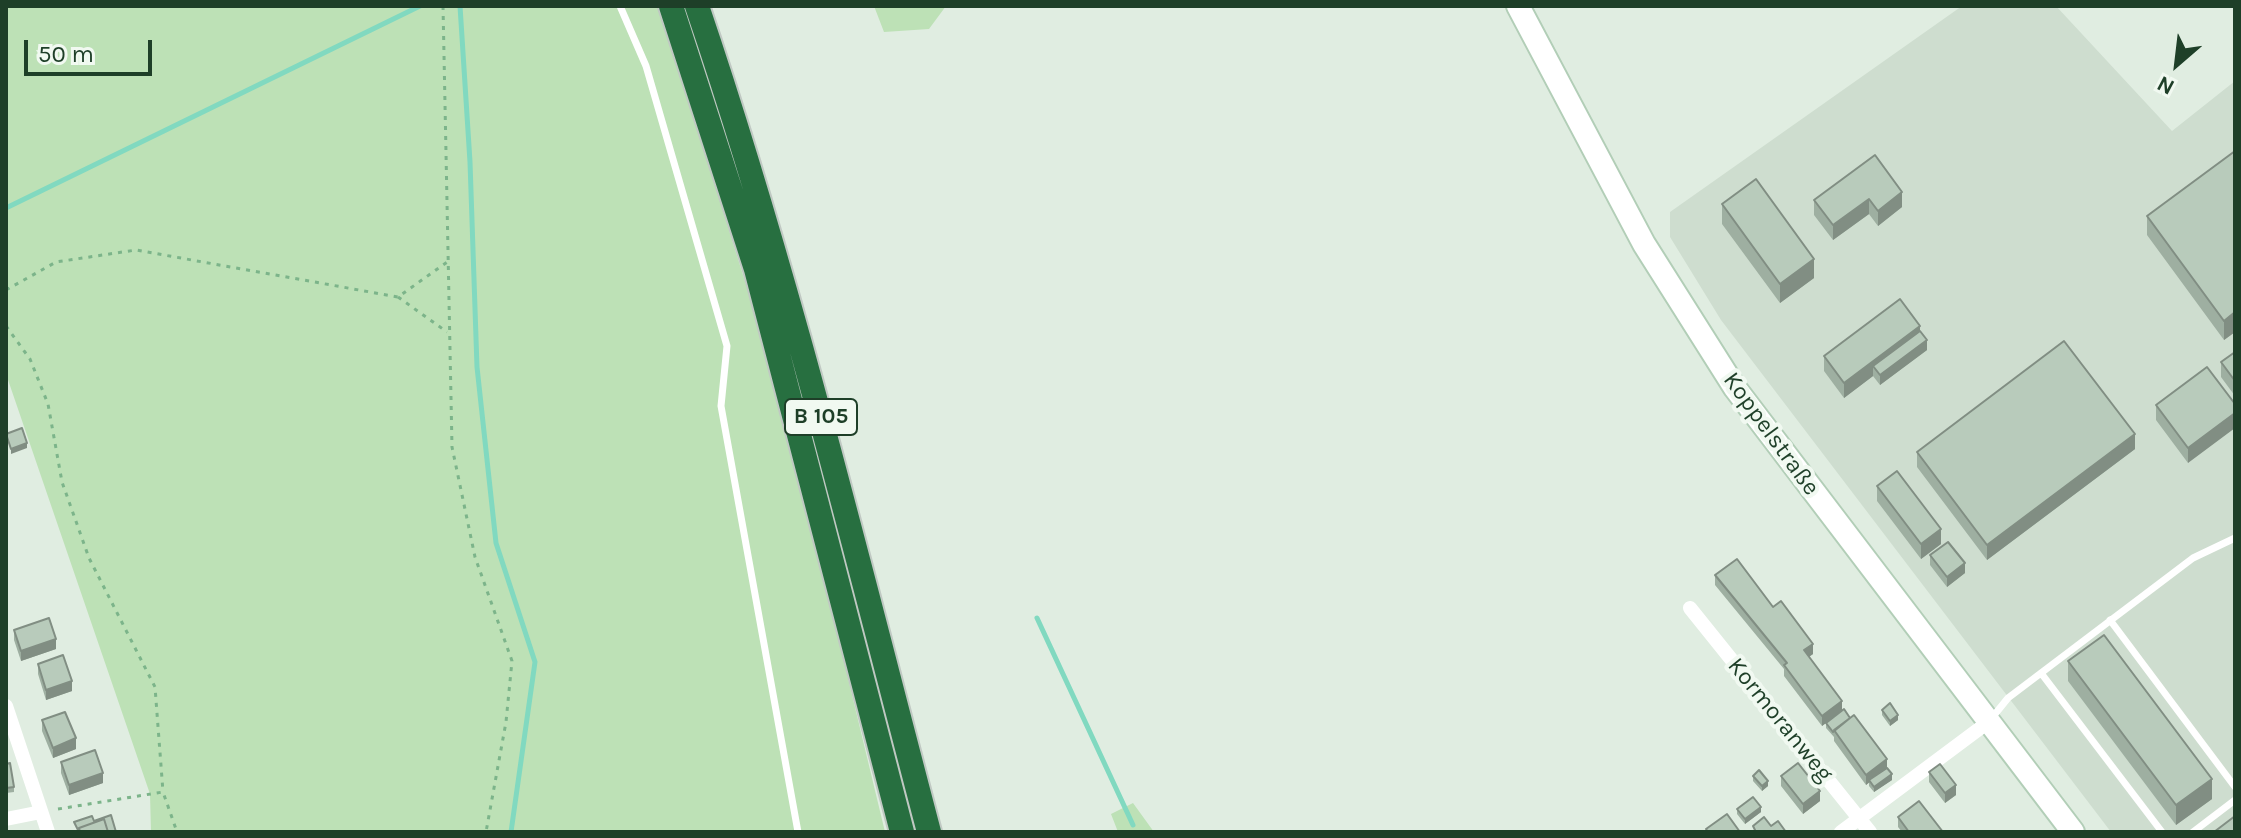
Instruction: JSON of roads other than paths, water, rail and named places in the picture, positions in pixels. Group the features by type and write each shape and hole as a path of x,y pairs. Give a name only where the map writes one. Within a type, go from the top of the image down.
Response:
{"highway":[{"name":"B 105","path":"671,6 756,269 902,832"},
{"name":"B 105","path":"697,6 748,155 806,358 929,832"}],"street":[{"name":"Koppelstraße","path":"1518,6 1644,244 1735,388 1987,723 2073,832"},
{"name":"Kormoranweg","path":"1690,608 1870,832"},
{"path":"6,706 48,832"},
{"path":"1841,832 1987,723"},
{"path":"6,819 41,812"}],"lane":[{"path":"620,6 646,66 727,346 721,406 798,832"},
{"path":"1987,723 2008,698 2193,558 2235,538"},
{"path":"2110,620 2235,787"},
{"path":"2041,673 2162,832"},
{"path":"2193,832 2235,800"}],"waterway":[{"path":"6,208 420,6"},
{"path":"460,6 470,162 477,367 496,543 535,662 511,832"},
{"path":"1037,618 1133,825"}]}
